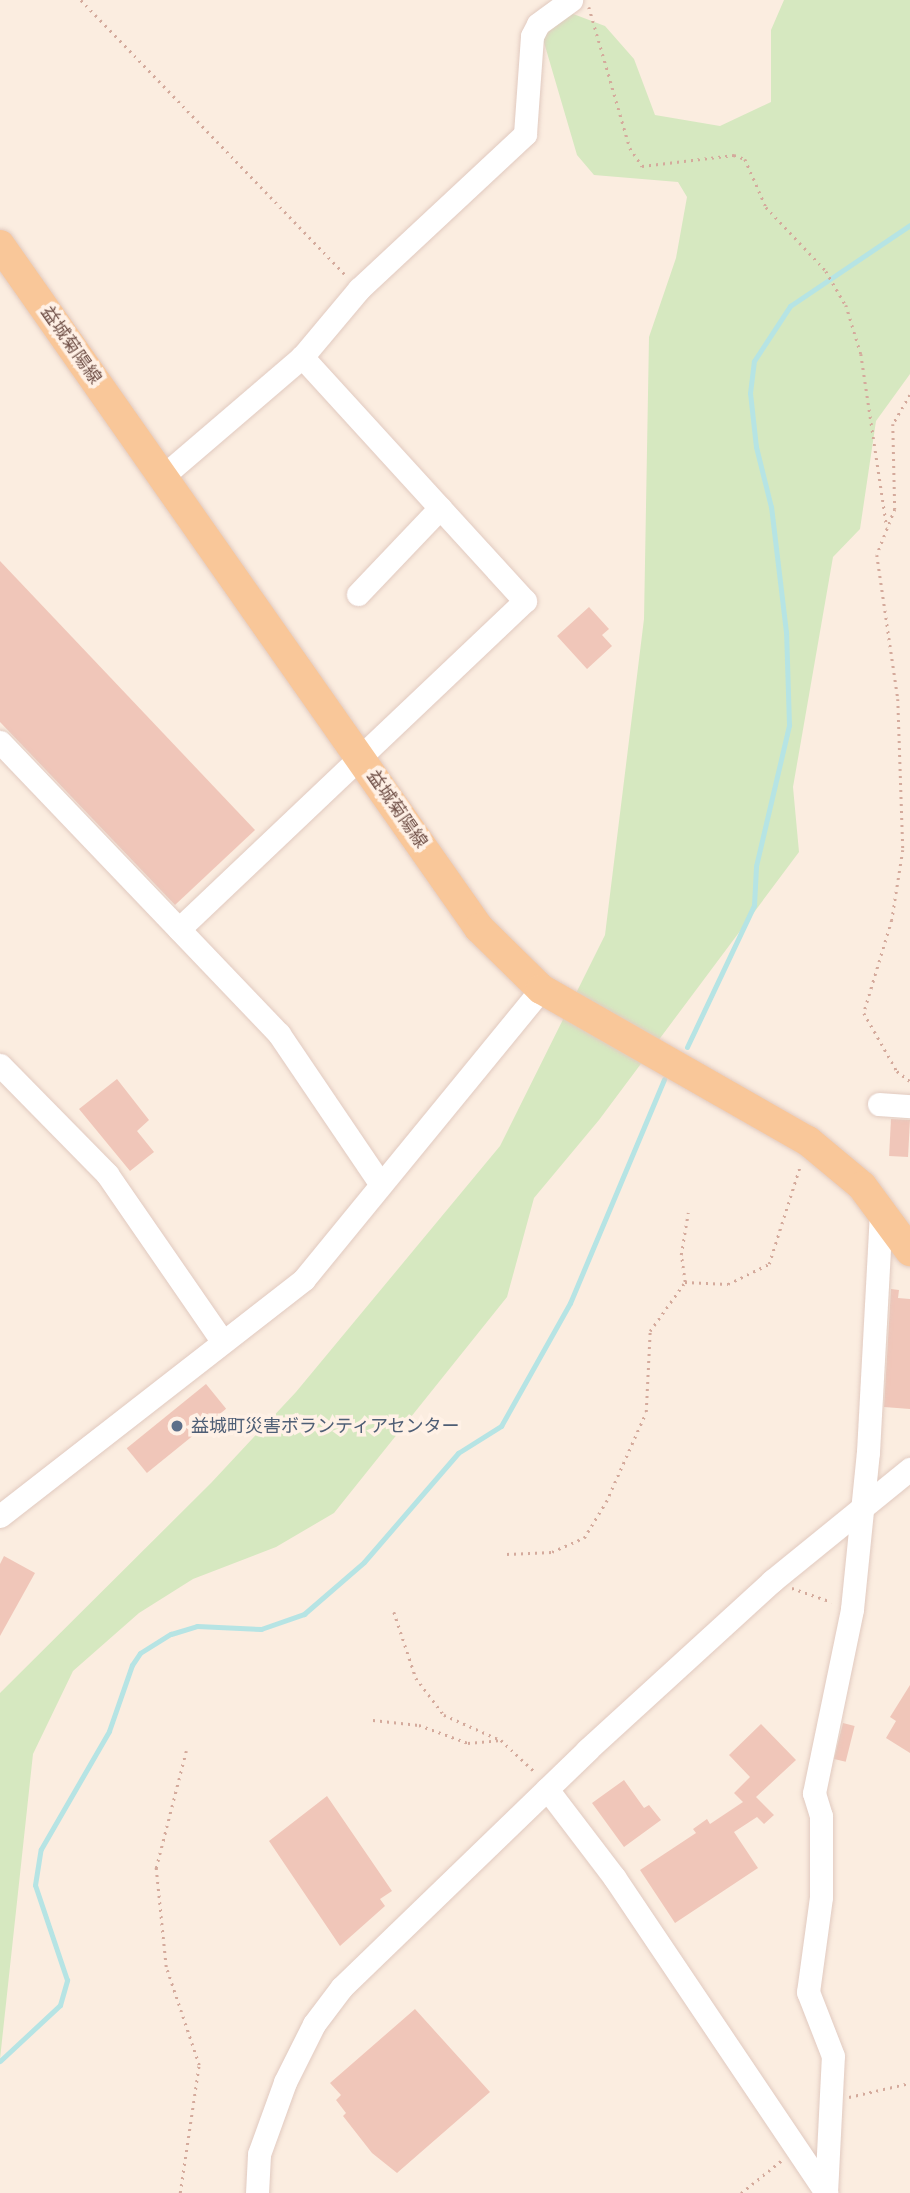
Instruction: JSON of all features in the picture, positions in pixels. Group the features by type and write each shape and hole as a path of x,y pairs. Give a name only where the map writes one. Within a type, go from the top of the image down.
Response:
{"main road":[{"name":"益城菊陽線","path":"0,245 479,928 541,989 808,1141 862,1186 910,1251"}],"street":[{"path":"163,476 302,357 359,289 525,134 532,36 538,24 570,0"},
{"path":"179,929 525,601 302,357"},
{"path":"358,594 440,508"},
{"path":"0,742 279,1034 380,1183"},
{"path":"0,1516 222,1340 304,1279 541,989"},
{"path":"0,1065 107,1174 222,1340"},
{"path":"879,1104 910,1106"},
{"path":"826,2193 832,2056 808,1992 821,1897 821,1816 814,1793 852,1609 862,1507 881,1209"},
{"path":"257,2193 259,2154 285,2082 314,2024 342,1987 547,1789 772,1581 910,1469"},
{"path":"547,1789 614,1877 798,2147 826,2193"}],"path":[{"path":"81,0 359,289"},
{"path":"587,0 630,148 642,166 734,155 745,159 766,207 826,271 846,305 862,354 881,513 887,528"},
{"path":"910,395 893,424 895,509 877,555 898,699 903,850 892,920 864,1013 897,1071 910,1081"},
{"path":"685,1282 729,1284 769,1264 808,1141"},
{"path":"507,1554 552,1552 584,1538 607,1502 646,1412 650,1331 685,1282 681,1255 688,1213"},
{"path":"772,1581 852,1609"},
{"path":"394,1612 416,1678 444,1715 501,1740 547,1789"},
{"path":"373,1720 419,1725 468,1742 501,1740"},
{"path":"180,2193 199,2065 166,1967 156,1868 187,1751"},
{"path":"832,2102 910,2083"},
{"path":"741,2193 798,2147"}],"green space":[{"path":"784,0 910,0 910,374 876,421 860,529 833,557 793,787 799,852 599,1120 534,1198 507,1297 334,1513 276,1547 193,1579 139,1613 73,1671 33,1754 0,2059 0,1693 211,1483 296,1392 500,1146 605,935 644,619 649,337 676,258 687,197 678,182 594,175 577,155 543,39 552,21 568,12 605,26 634,59 655,115 720,126 771,102 771,30"}],"building":[{"path":"0,561 255,830 175,905 0,722"},
{"path":"589,607 609,629 602,635 612,646 587,669 557,636"},
{"path":"117,1079 149,1120 137,1131 154,1152 130,1171 79,1109"},
{"path":"891,1119 910,1120 908,1157 889,1156"},
{"path":"891,1289 899,1290 898,1298 910,1299 910,1409 884,1407"},
{"path":"206,1384 226,1409 147,1473 127,1448"},
{"path":"4,1556 35,1573 0,1636 0,1564"},
{"path":"910,1685 910,1753 886,1738 896,1721 890,1717"},
{"path":"843,1723 855,1726 846,1762 834,1759"},
{"path":"761,1724 796,1760 756,1797 774,1815 764,1824 757,1817 734,1832 758,1868 675,1923 640,1870 696,1833 693,1829 707,1819 710,1824 743,1802 734,1793 750,1777 729,1755"},
{"path":"624,1780 644,1808 649,1805 661,1820 624,1847 592,1803"},
{"path":"327,1796 392,1891 380,1899 385,1906 340,1946 269,1841"},
{"path":"415,2009 490,2092 397,2173 372,2153 343,2116 346,2113 336,2100 341,2095 330,2083"}],"waterway":[{"path":"687,1047 754,905 756,866 789,725 786,632 771,507 756,447 750,393 754,361 790,306 910,225"},
{"path":"0,2061 60,2005 67,1980 35,1885 41,1849 109,1731 132,1665 140,1653 171,1634 197,1626 261,1629 304,1614 364,1562 458,1453 501,1426 570,1303 664,1079"}],"place":[{"name":"益城町災害ボランティアセンター","path":"177,1426"}]}
